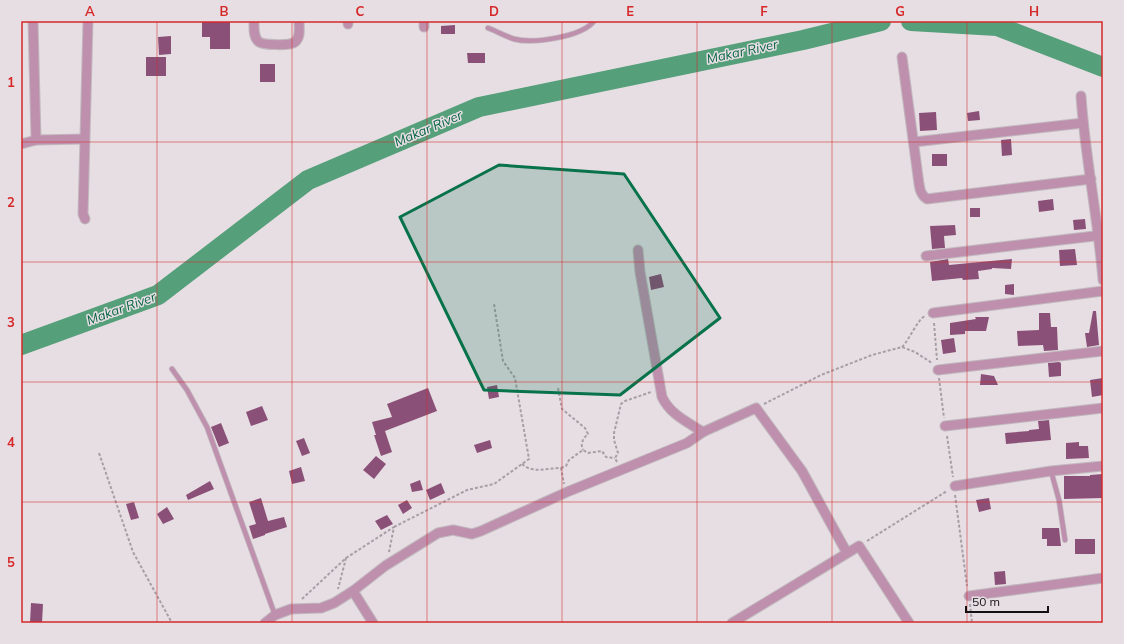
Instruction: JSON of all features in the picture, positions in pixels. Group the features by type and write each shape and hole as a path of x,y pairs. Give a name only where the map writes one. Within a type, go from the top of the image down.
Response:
{"street":[{"path":"33,21 36,140"},
{"path":"85,219 83,214 84,139 88,21"},
{"path":"254,21 254,31 259,42 265,44 293,43 299,35 299,21"},
{"path":"902,57 919,184 921,194 927,198 1091,179"},
{"path":"1081,96 1083,123 1101,236 1103,280"},
{"path":"914,142 1083,123"},
{"path":"21,144 36,140 84,139"},
{"path":"926,256 1101,236"},
{"path":"638,250 660,390 666,405 672,412 702,432"},
{"path":"933,313 1103,291"},
{"path":"938,370 1103,351"},
{"path":"265,623 275,615 291,609 321,608 334,603 353,592 386,566 438,533 453,530 472,534 482,531 567,492 687,443 702,432 756,408 802,471 847,553"},
{"path":"945,426 1103,408"},
{"path":"954,486 1103,466"},
{"path":"732,623 859,546 909,623"},
{"path":"969,596 1103,578"},
{"path":"353,592 372,623"}],"lane":[{"path":"488,28 515,39 556,39 587,28 594,21"},
{"path":"172,369 187,390 207,427 275,615"},
{"path":"1051,472 1059,500 1064,540"}],"path":[{"path":"291,609 346,558 394,527 467,490 494,484 529,459 515,378 503,360 494,304"},
{"path":"756,408 821,375 872,355 902,347 907,342 921,318 933,313 945,426 972,623"},
{"path":"902,347 915,352 929,361 938,370"},
{"path":"558,388 562,409 585,428 588,434 583,438 583,450"},
{"path":"615,458 618,453 614,440 614,433 621,404 625,401 660,390"},
{"path":"583,450 588,453 602,451 606,457 615,458"},
{"path":"522,464 527,469 533,470 561,468 566,466 569,460 583,450"},
{"path":"99,453 133,552 172,623"},
{"path":"615,458 620,470"},
{"path":"561,468 567,492"},
{"path":"859,546 954,486"},
{"path":"386,566 394,527"},
{"path":"334,603 346,558"}],"highlighted area":[{"path":"499,165 624,174 720,318 620,395 484,390 400,217"}],"building":[{"path":"202,22 230,22 230,49 210,49 210,37 202,37"},
{"path":"455,25 455,34 441,34 441,26"},
{"path":"171,36 171,54 159,55 158,37"},
{"path":"467,53 485,53 485,63 468,63"},
{"path":"146,57 166,57 166,76 146,76"},
{"path":"260,64 275,64 275,82 260,82"},
{"path":"979,111 980,120 968,121 967,113"},
{"path":"936,112 937,130 920,131 919,113"},
{"path":"1011,139 1012,155 1002,156 1001,140"},
{"path":"932,154 947,154 947,166 932,166"},
{"path":"1053,199 1054,210 1039,212 1038,201"},
{"path":"970,208 980,208 980,217 970,217"},
{"path":"1085,219 1086,229 1074,230 1073,220"},
{"path":"955,225 956,235 944,236 945,248 932,249 930,226"},
{"path":"1075,249 1077,265 1060,266 1059,250"},
{"path":"948,259 949,265 1012,259 1011,269 992,268 978,271 979,279 963,280 962,278 932,281 930,262"},
{"path":"661,274 664,287 651,290 649,277"},
{"path":"1014,284 1014,295 1005,294 1005,285"},
{"path":"1093,311 1096,311 1099,345 1087,347 1085,333 1089,333"},
{"path":"1039,313 1050,313 1051,327 1057,327 1058,350 1044,351 1043,345 1018,346 1017,331 1039,330"},
{"path":"975,317 989,317 986,331 965,331 965,334 950,335 950,323 976,319"},
{"path":"954,338 956,352 943,354 941,340"},
{"path":"1048,363 1061,363 1061,376 1049,377"},
{"path":"981,374 994,376 998,385 980,385"},
{"path":"1103,378 1103,395 1092,397 1090,380"},
{"path":"497,385 499,397 489,399 487,387"},
{"path":"428,388 437,411 385,431 392,452 381,456 374,435 376,435 372,422 392,417 387,404"},
{"path":"262,406 268,420 251,426 246,412"},
{"path":"1049,420 1051,440 1006,444 1005,433 1039,429 1038,421"},
{"path":"221,423 229,443 219,447 211,427"},
{"path":"304,438 310,453 302,456 296,441"},
{"path":"490,440 492,448 477,453 474,445"},
{"path":"1079,442 1079,446 1088,446 1089,458 1066,459 1066,443"},
{"path":"376,456 386,464 374,479 363,470"},
{"path":"301,467 305,481 292,484 289,471"},
{"path":"1103,474 1103,498 1064,499 1064,476 1090,476"},
{"path":"420,480 423,490 412,492 410,484"},
{"path":"210,481 214,489 188,500 186,495"},
{"path":"441,483 445,493 430,500 426,490"},
{"path":"261,498 268,521 284,517 287,527 253,539 249,526 256,524 249,502"},
{"path":"989,498 991,509 979,512 976,500"},
{"path":"407,500 412,508 403,514 398,505"},
{"path":"134,502 139,518 131,520 126,504"},
{"path":"167,507 174,519 163,524 157,514"},
{"path":"387,515 393,524 381,530 375,521"},
{"path":"1042,528 1059,528 1061,546 1047,546 1047,539 1042,539"},
{"path":"1075,539 1095,539 1095,554 1075,554"},
{"path":"1005,571 1006,584 995,585 994,572"},
{"path":"31,603 43,604 42,623 30,623"}],"waterway":[{"name":"Makar River","path":"21,345 158,295 308,180 479,107 803,40 881,21"},
{"name":"Makar River","path":"911,21 997,26 1103,67"}]}
